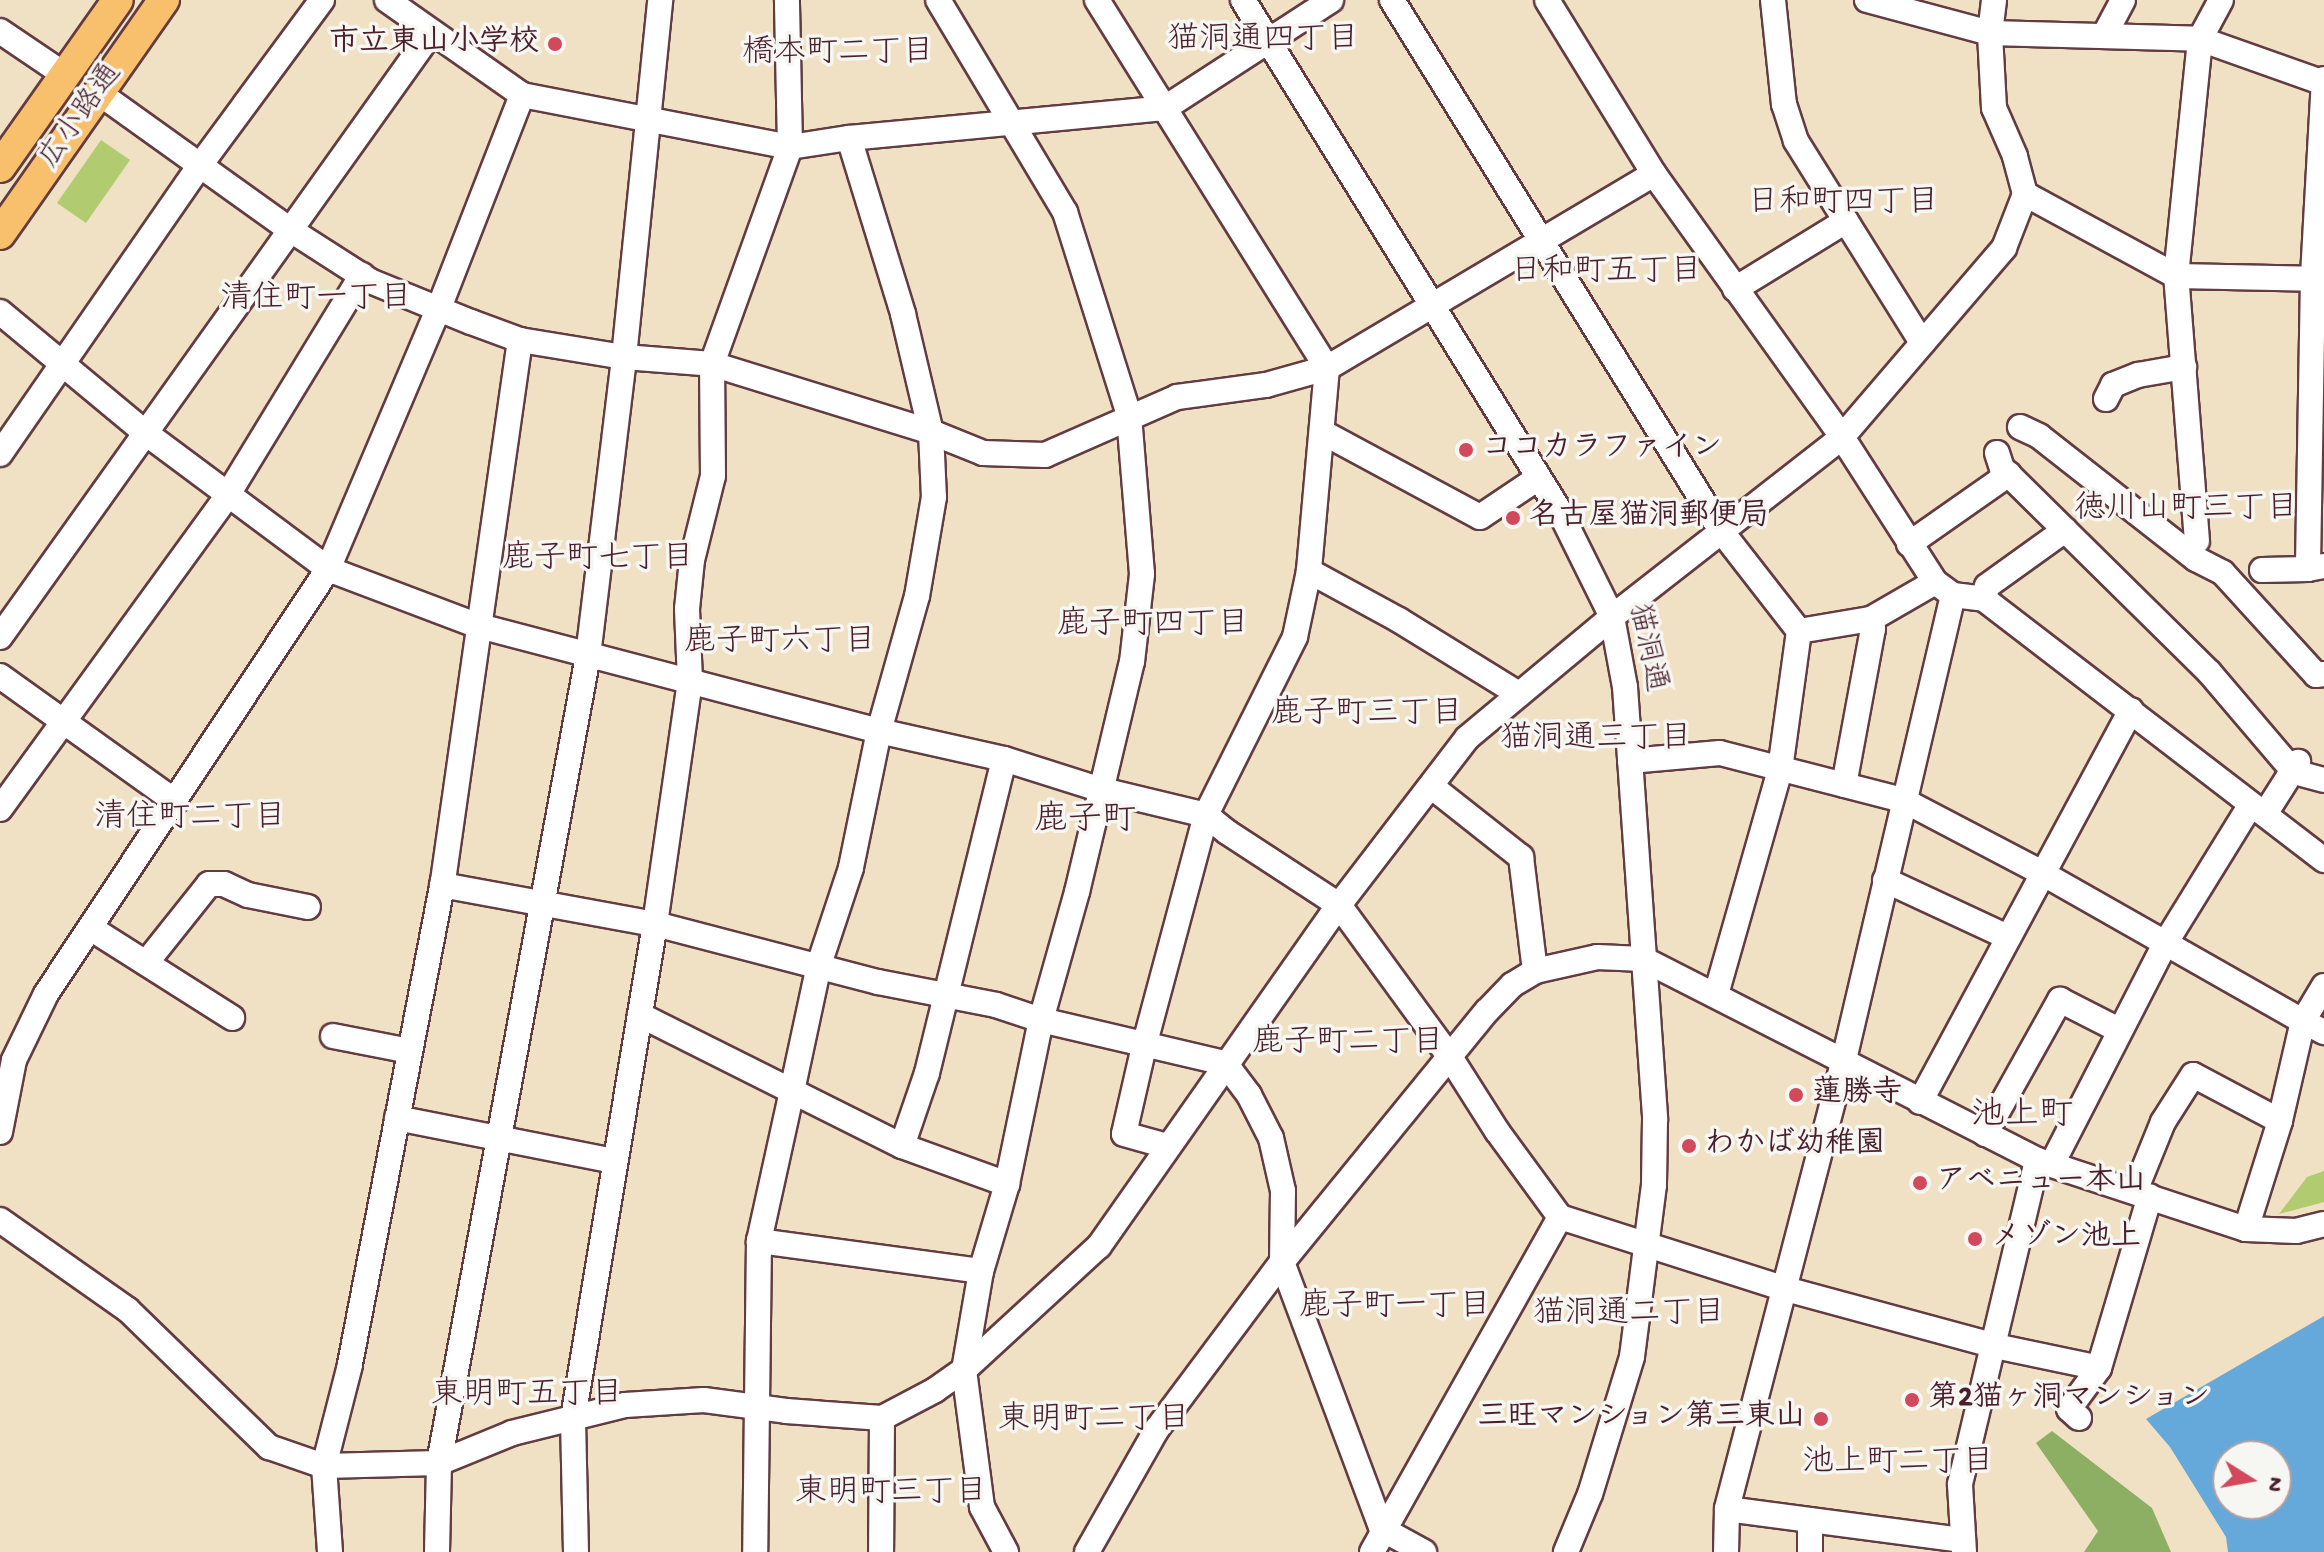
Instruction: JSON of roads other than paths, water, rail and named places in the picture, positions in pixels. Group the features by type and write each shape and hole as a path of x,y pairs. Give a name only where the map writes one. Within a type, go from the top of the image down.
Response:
{"main road":[{"name":"広小路通","path":"0,167 118,0"},
{"name":"広小路通","path":"0,234 164,0"}],"street":[{"path":"0,454 201,164 322,0"},
{"path":"387,0 522,95 790,147 849,138 1165,108 1331,0"},
{"path":"437,1552 439,1463 588,656 624,357 660,0"},
{"path":"576,1552 573,1418 655,924 690,681 687,609 692,560 713,476 712,364 790,147 787,0"},
{"path":"938,0 1065,212 1129,415 1142,574 1132,662 1102,790 1041,1020 1007,1184 981,1271 964,1370 982,1507 1006,1552"},
{"path":"1097,0 1327,368 1309,571 1295,637 1206,815 1145,1042 1124,1134 1167,1146"},
{"name":"猫洞通","path":"1243,0 1559,510 1612,617 1625,687 1655,1120 1649,1248 1632,1357 1590,1494 1566,1552"},
{"path":"1392,0 1722,532 1799,631 1780,770 1716,994"},
{"path":"1547,0 1654,174 1842,437 1909,544 1944,589 1903,800 1843,1063 1727,1509 1726,1552"},
{"path":"1773,0 1784,104 1796,141 1922,343"},
{"path":"1867,0 1990,33 2200,39 2323,81 2316,568 2262,570"},
{"path":"0,1220 128,1310 269,1447 324,1466 439,1463 512,1433 625,1405 704,1400 882,1418 935,1390 964,1370 1099,1246 1339,905 1467,738 1612,617 1842,437 2004,248 2025,194 2015,156 1994,108 1990,33 1994,0"},
{"path":"2105,34 2123,0"},
{"path":"2197,541 2176,276 2200,39 2221,0"},
{"path":"0,31 65,75"},
{"path":"0,637 431,33"},
{"path":"99,93 289,229 362,275 439,308 520,340 624,357 712,364 931,432 983,453 1045,455 1099,434 1129,415 1177,397 1266,385 1327,368 1654,174"},
{"path":"0,1132 14,1060 46,994 328,569 439,308 522,95"},
{"path":"755,1552 759,1241 819,965 851,868 879,731 917,596 932,511 931,432 903,314 849,138"},
{"path":"2025,194 2176,276 2319,279"},
{"path":"1735,289 1846,221"},
{"path":"0,809 227,496 362,275"},
{"path":"0,312 147,434 328,569 479,626 879,731 1004,759 1102,790 1206,815 1339,905 1450,1057 1497,1131 1560,1217 1649,1248 1782,1288 1995,1346 2099,1368"},
{"path":"330,1552 324,1466 350,1365 442,885 520,340"},
{"path":"2106,399 2113,385 2125,380 2184,367"},
{"path":"2020,427 2039,436 2196,559 2223,573 2316,675 2324,674"},
{"path":"1322,432 1480,517 1538,478"},
{"path":"1909,544 2003,464 2209,672 2296,767 2324,780"},
{"path":"1984,599 1987,586 2065,530"},
{"path":"1309,571 1399,620 1519,694"},
{"path":"1799,631 1871,619 1944,589 1984,599 2324,860"},
{"path":"1844,785 1873,629 1871,619"},
{"path":"0,676 176,802"},
{"path":"1920,1102 2131,710"},
{"path":"1630,761 1720,753 1903,800 2042,873 2314,1027"},
{"path":"902,1146 927,1073 1004,759"},
{"path":"1727,1509 1810,1520 1880,1540 1963,1546 1960,1484 2045,1161 2166,942 2258,810 2296,767"},
{"path":"1431,786 1521,857 1535,971"},
{"path":"1885,880 2008,937"},
{"path":"146,963 209,884 224,884 248,895 308,907"},
{"path":"442,885 655,924 878,982 996,1005 1041,1020 1225,1063 1249,1095 1271,1138 1283,1191 1282,1262 1382,1529 1424,1552"},
{"path":"92,929 232,1018"},
{"path":"1087,1552 1157,1429 1282,1262 1512,985 1535,971 1597,957 1643,959 1920,1102 2045,1161 2246,1229 2296,1231 2324,1224"},
{"path":"2246,1229 2314,1027 2324,986"},
{"path":"1985,1134 2060,1000 2119,1030"},
{"path":"640,1015 902,1146 1007,1184"},
{"path":"333,1036 410,1051"},
{"path":"2079,1418 2069,1409 2099,1368 2163,1122 2193,1075 2280,1121"},
{"path":"397,1118 615,1161"},
{"path":"1372,1552 1382,1529 1560,1217"},
{"path":"759,1241 981,1271"},
{"path":"881,1552 882,1418"},
{"path":"1810,1520 1810,1552"}],"water":[{"path":"2324,1316 2324,1552 2228,1552 2226,1537 2215,1520 2292,1520 2292,1440 2212,1440 2212,1514 2170,1447 2146,1419"}],"place":[{"name":"市立東山小学校","path":"555,44"},
{"name":"ココカラファイン","path":"1466,450"},
{"name":"名古屋猫洞郵便局","path":"1513,518"},
{"name":"蓮勝寺","path":"1796,1095"},
{"name":"わかば幼稚園","path":"1689,1146"},
{"name":"アベニュー本山","path":"1920,1183"},
{"name":"メゾン池上","path":"1975,1239"},
{"name":"第2猫ヶ洞マンション","path":"1912,1400"},
{"name":"三旺マンション第三東山","path":"1821,1419"}],"district":[{"name":"猫洞通四丁目","path":"1263,41"},
{"name":"橋本町二丁目","path":"838,54"},
{"name":"日和町四丁目","path":"1843,204"},
{"name":"日和町五丁目","path":"1606,273"},
{"name":"清住町一丁目","path":"316,300"},
{"name":"徳川山町三丁目","path":"2186,510"},
{"name":"鹿子町七丁目","path":"598,560"},
{"name":"鹿子町四丁目","path":"1153,626"},
{"name":"鹿子町六丁目","path":"780,643"},
{"name":"鹿子町三丁目","path":"1367,715"},
{"name":"猫洞通三丁目","path":"1596,740"},
{"name":"清住町二丁目","path":"190,819"},
{"name":"鹿子町","path":"1085,823"},
{"name":"鹿子町二丁目","path":"1348,1044"},
{"name":"池上町","path":"2022,1118"},
{"name":"鹿子町一丁目","path":"1395,1308"},
{"name":"猫洞通二丁目","path":"1629,1315"},
{"name":"東明町五丁目","path":"527,1396"},
{"name":"東明町二丁目","path":"1094,1421"},
{"name":"池上町二丁目","path":"1898,1464"},
{"name":"東明町三丁目","path":"891,1494"}]}
